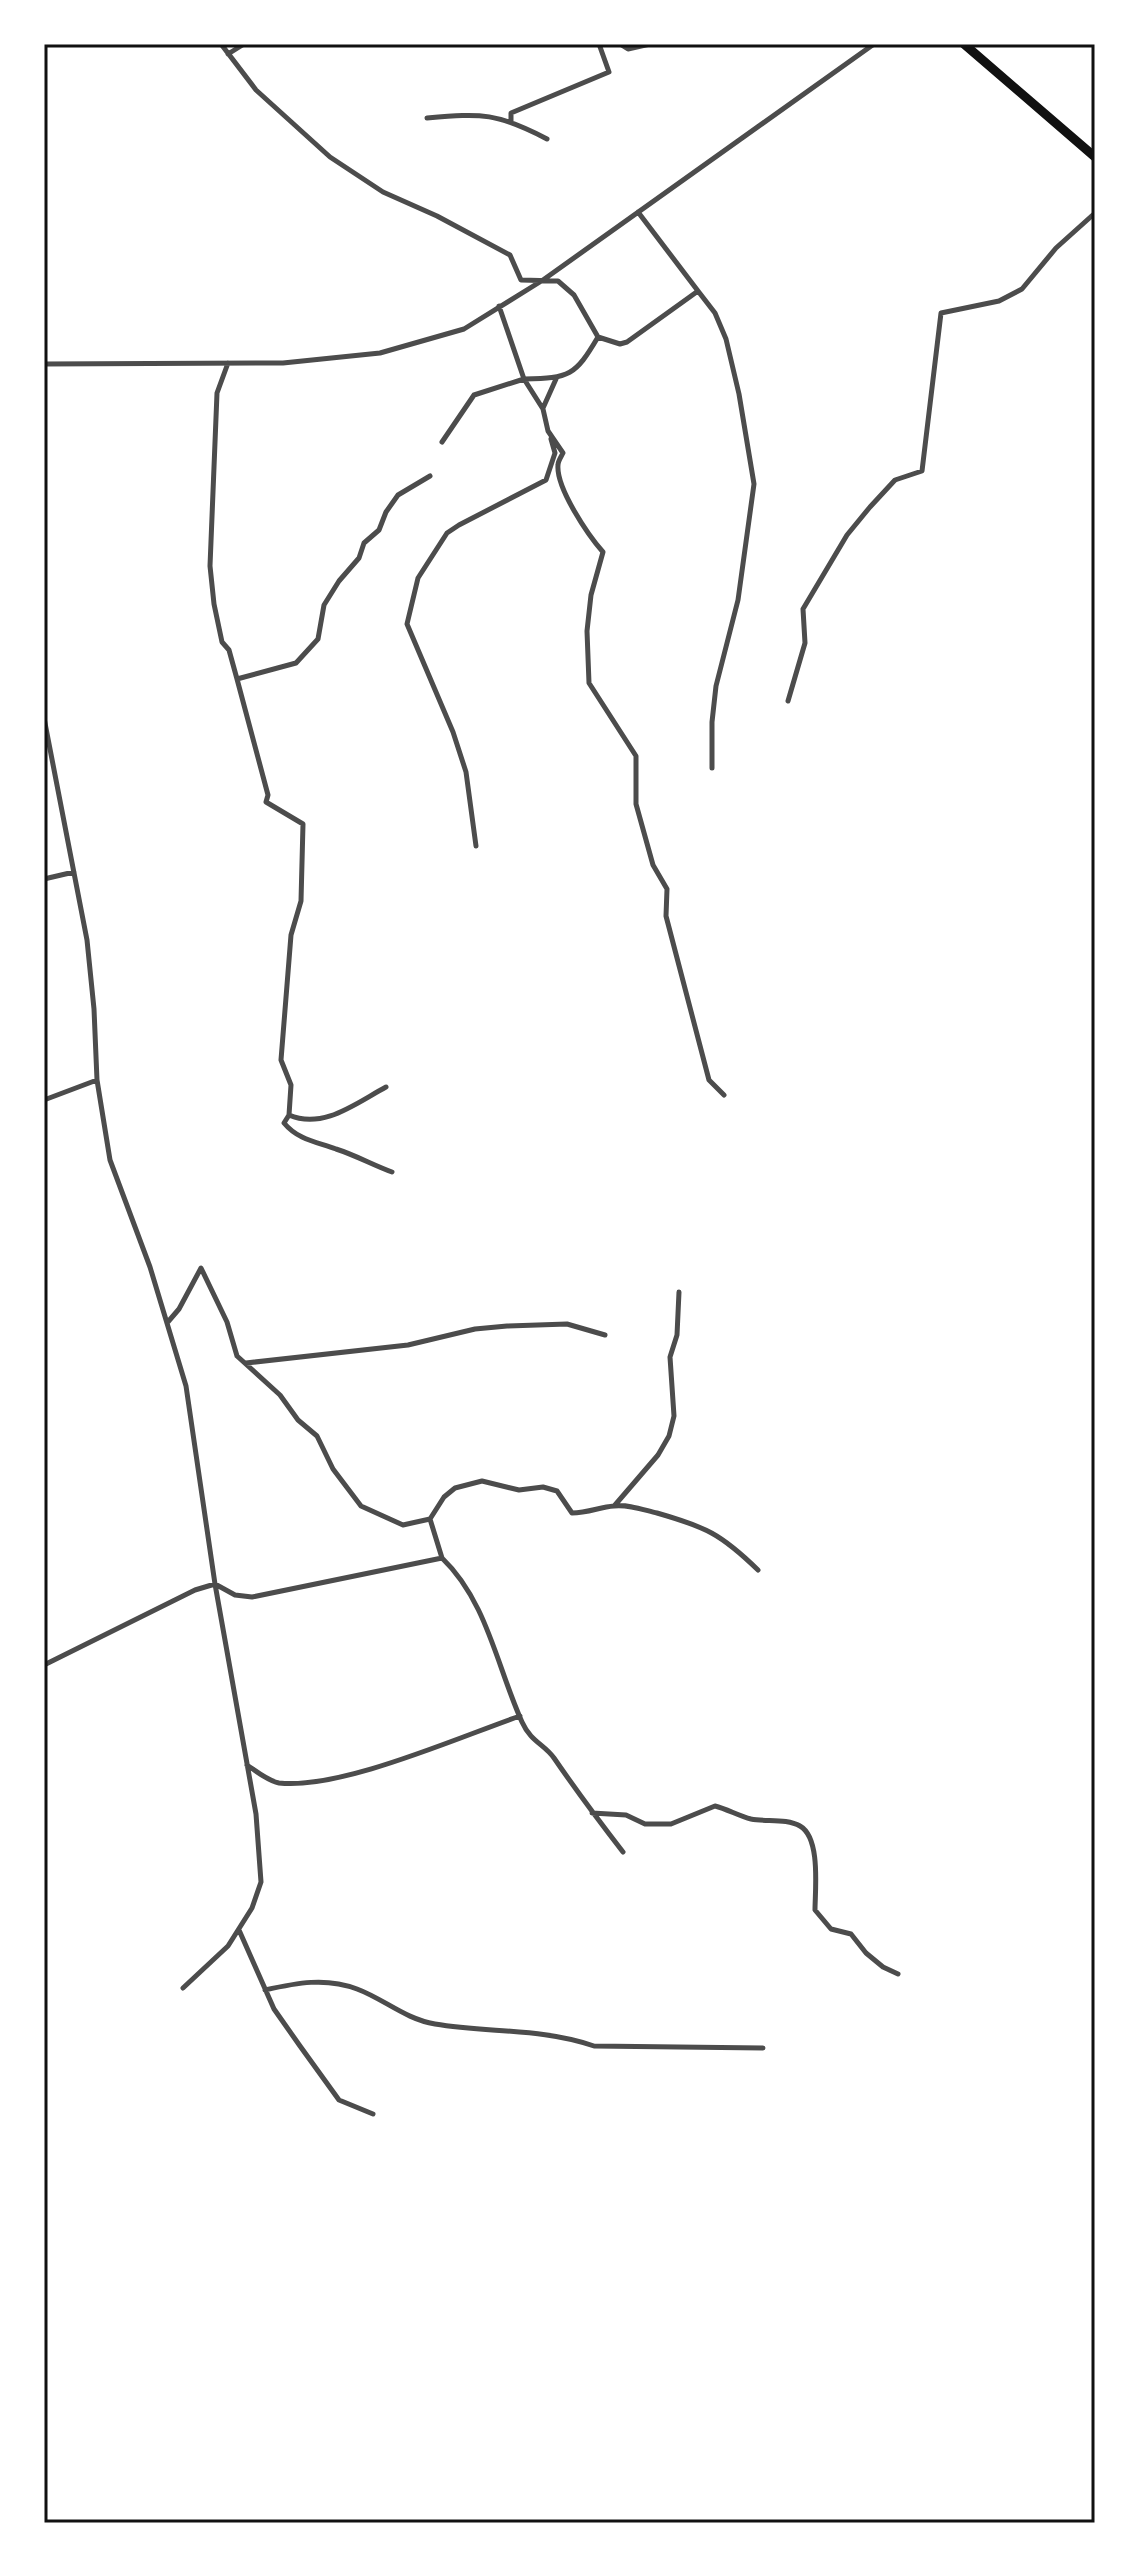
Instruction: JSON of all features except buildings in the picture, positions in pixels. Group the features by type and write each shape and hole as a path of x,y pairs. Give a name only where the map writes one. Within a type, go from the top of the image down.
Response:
{"main road":[{"path":"964,44 1095,157"}],"street":[{"path":"221,44 256,90 330,157 383,192 437,216 510,255 521,280 558,281 574,295 598,337 620,344 627,342 698,291"},
{"path":"228,54 244,44"},
{"path":"511,121 511,113 609,72 599,44"},
{"path":"620,44 628,49 650,44"},
{"path":"44,364 283,363 380,353 464,329 543,280 874,44"},
{"path":"427,118 485,115 511,121 547,139"},
{"path":"638,212 715,313 726,339 739,394 754,484 738,600 716,686 712,768"},
{"path":"788,701 805,643 803,609 847,535 870,507 895,480 922,471 941,313 999,301 1022,289 1056,248 1095,213"},
{"path":"476,846 466,772 453,732 407,624 418,578 447,533 546,480 555,453 543,409 524,379 499,306"},
{"path":"442,442 474,395 524,379 556,379 575,372 598,337"},
{"path":"228,363 217,393 210,566 214,604 222,642 229,650 268,795 266,802 303,824 301,901 291,935 281,1060 291,1085 289,1115 284,1123 307,1140 338,1149 392,1172"},
{"path":"543,409 556,379"},
{"path":"548,431 563,453 558,466 563,488 588,535 603,552 588,619 589,683 636,756 636,804 641,825 653,865 667,889 666,916 709,1080 724,1095"},
{"path":"237,679 296,663 318,639 324,605 359,558 364,543 379,530 386,512 398,495 430,476"},
{"path":"44,718 90,968 97,1080 110,1160 150,1267 186,1386 215,1584 256,1814 261,1882 252,1908 228,1946 183,1988"},
{"path":"44,879 74,872"},
{"path":"44,1100 97,1080"},
{"path":"289,1115 304,1122 322,1120 386,1087"},
{"path":"167,1323 179,1309 201,1268 227,1322 237,1356 280,1395 298,1420 317,1436 333,1469 361,1506 403,1525 430,1519 444,1497 455,1488 482,1481 519,1490 543,1487 557,1491 572,1513 591,1512 615,1505 696,1523 732,1545 758,1570"},
{"path":"615,1505 658,1455 669,1436 674,1416 670,1357 677,1335 679,1292"},
{"path":"245,1363 408,1345 475,1329 507,1326 567,1324 605,1335"},
{"path":"430,1519 442,1558 459,1575 491,1637 520,1716 533,1741 552,1755 564,1776 623,1852"},
{"path":"44,1665 195,1590 215,1584 235,1595 252,1597 442,1558"},
{"path":"246,1764 275,1782 320,1781 394,1760 520,1716"},
{"path":"592,1813 626,1815 645,1824 671,1824 715,1806 746,1818 771,1823 790,1822 803,1827 811,1838 814,1854 815,1910 831,1929 851,1934 866,1953 898,1974"},
{"path":"239,1929 274,2009 339,2100 373,2114"},
{"path":"265,1990 298,1983 328,1982 357,1989 393,2010 430,2023 469,2029 536,2032 569,2037 594,2046 763,2048"}]}
